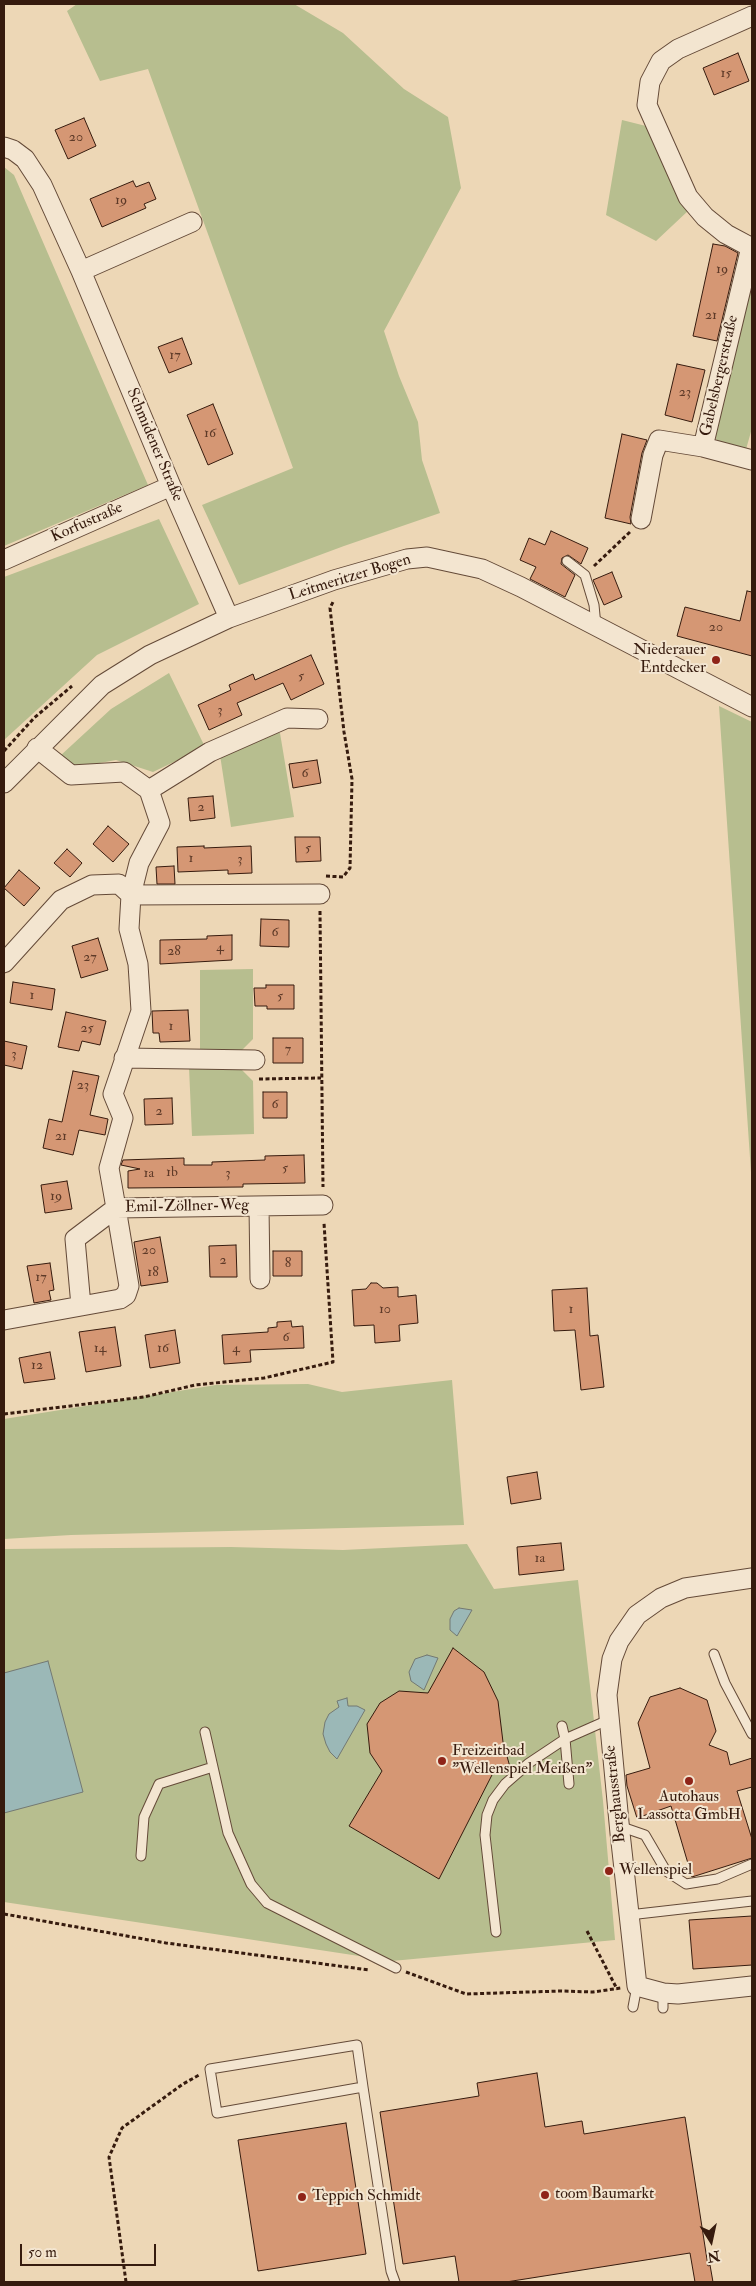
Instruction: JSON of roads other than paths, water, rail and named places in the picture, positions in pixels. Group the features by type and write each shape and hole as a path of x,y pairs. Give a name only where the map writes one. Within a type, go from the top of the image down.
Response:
{"street":[{"name":"Gabelsbergerstraße","path":"703,447 752,248 719,229 705,217 688,197 647,105 650,82 661,62 678,49 752,16"},
{"name":"Schmidener Straße","path":"4,147 13,150 25,158 42,185 81,270 170,486 230,618"},
{"path":"81,270 192,222"},
{"name":"Gabelsbergerstraße","path":"641,519 653,455 660,440 703,447 752,460"},
{"name":"Korfustraße","path":"4,560 170,486"},
{"name":"Leitmeritzer Bogen","path":"4,783 102,685 150,656 230,618 334,580 408,559 427,557 444,559 482,569 521,587 752,707"},
{"path":"149,790 210,752 286,718 318,719"},
{"path":"4,1320 120,1299 126,1295 129,1286 109,1168 124,1118 113,1094 141,1011 138,964 129,929 131,894 139,862 160,823 149,790 124,772 71,774 37,748"},
{"path":"4,962 61,900 92,885 119,884 131,894 320,894"},
{"path":"124,1058 255,1060"},
{"name":"Emil-Zöllner-Weg","path":"116,1208 323,1205"},
{"name":"Emil-Zöllner-Weg","path":"259,1206 260,1279"},
{"path":"81,1306 75,1239 116,1208"},
{"name":"Berghausstraße","path":"637,1986 608,1720 608,1676 612,1658 619,1641 637,1616 661,1598 684,1588 752,1578"},
{"path":"637,1986 663,2001 696,1993 752,1986"}],"lane":[{"path":"567,561 585,575 594,605 596,626"},
{"path":"714,1654 725,1683 752,1734"},
{"path":"496,1932 485,1835 487,1815 493,1800 505,1784 529,1763 565,1739 608,1720"},
{"path":"562,1726 569,1784"},
{"path":"205,1732 228,1833 251,1884 268,1903 396,1968"},
{"path":"141,1856 144,1817 159,1784 213,1768"},
{"path":"619,1826 645,1835 666,1871 686,1884 717,1879 752,1864"},
{"path":"629,1915 752,1901"},
{"path":"633,2007 637,1986"},
{"path":"363,2088 217,2113 210,2069 357,2045 391,2271 395,2282"}],"water":[{"path":"459,1608 472,1610 457,1636 450,1630 450,1619 454,1611"},
{"path":"427,1655 438,1658 424,1690 411,1681 409,1672 415,1659"},
{"path":"48,1661 83,1792 4,1813 4,1673"},
{"path":"347,1698 348,1706 357,1706 365,1710 337,1759 330,1752 323,1734 325,1722 329,1714 339,1707 337,1701"}],"place":[{"name":"Niederauer Entdecker","path":"716,660"},
{"name":"Freizeitbad \"Wellenspiel Meißen\"","path":"442,1761"},
{"name":"Autohaus Lassotta GmbH","path":"689,1781"},
{"name":"Wellenspiel","path":"609,1871"},
{"name":"toom Baumarkt","path":"545,2195"},
{"name":"Teppich Schmidt","path":"302,2197"}]}
